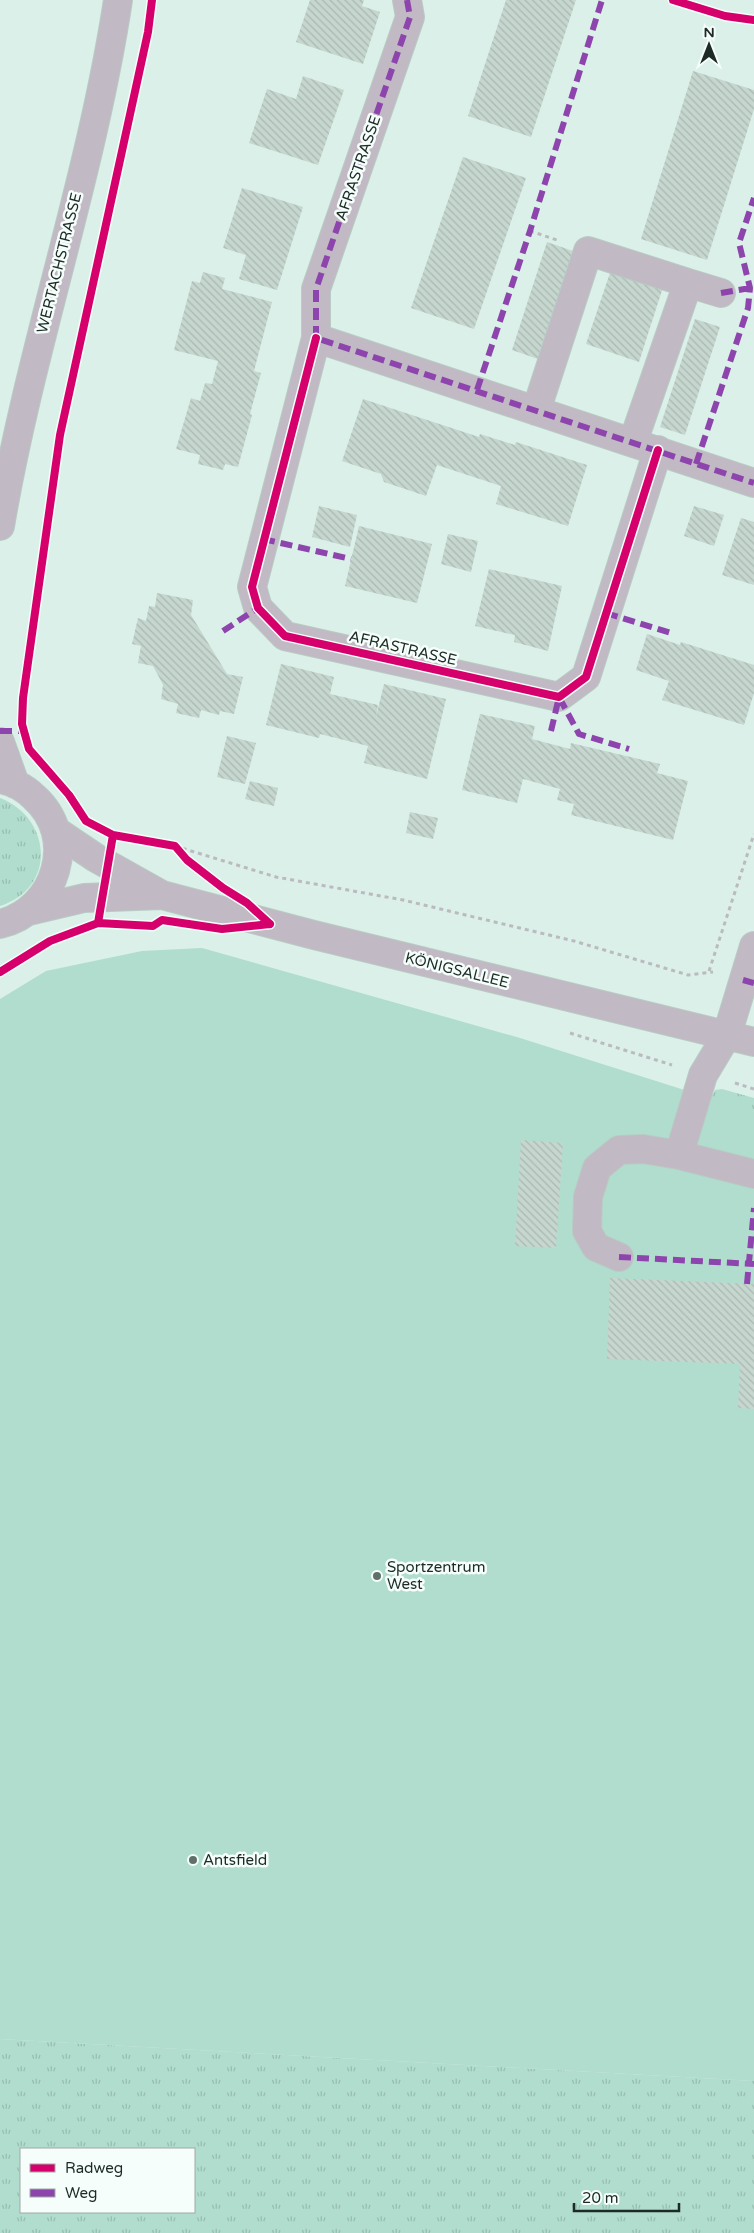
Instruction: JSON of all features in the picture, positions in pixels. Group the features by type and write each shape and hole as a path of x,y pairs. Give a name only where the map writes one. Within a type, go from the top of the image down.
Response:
{"street":[{"name":"WERTACHSTRASSE","path":"0,526 32,376 96,113 118,0"},
{"name":"AFRASTRASSE","path":"407,0 410,17 316,289 316,338 252,587 258,608 285,636 559,697 586,677 688,283"},
{"path":"536,411 588,251 721,293"},
{"path":"316,338 754,483"},
{"path":"0,742 8,781 27,790 45,809 56,831 58,844 57,869 46,893 29,911 0,924"},
{"name":"KÖNIGSALLEE","path":"56,831 96,858 162,895 314,935 754,1042"},
{"name":"KÖNIGSALLEE","path":"29,911 84,898 162,895"},
{"path":"679,1155 703,1074 726,1035 754,946"},
{"path":"619,1257 596,1247 588,1231 588,1197 597,1168 619,1150 644,1149 679,1155 754,1174"}],"path":[{"path":"709,971 754,834"},
{"path":"174,846 276,877 403,900 574,941 688,975 709,971 743,980"}],"green space":[{"path":"0,798 17,808 30,821 38,836 41,853 39,869 31,884 18,897 0,906"},
{"name":"Sportzentrum West","path":"202,948 520,1038 754,1112 754,2081 0,2039 0,999 46,971 142,951"},
{"path":"722,1089 754,1098 754,1160 709,1101 715,1090"},
{"path":"0,2039 754,2081 754,2233 0,2233"}],"building":[{"path":"310,0 364,0 362,6 380,12 363,64 296,42"},
{"path":"506,0 576,0 531,137 468,116"},
{"path":"693,71 754,90 754,109 707,260 641,239"},
{"path":"303,76 344,90 318,165 249,143 267,89 296,99"},
{"path":"463,157 526,178 474,329 411,308"},
{"path":"242,188 303,207 277,290 239,279 246,255 223,248"},
{"path":"547,242 573,251 538,359 512,350"},
{"path":"613,264 665,281 639,362 586,344"},
{"path":"203,272 225,278 222,289 272,302 254,371 261,373 238,467 225,464 223,470 198,464 200,455 176,449 191,398 200,401 205,383 212,384 218,361 174,350 192,281 200,283"},
{"path":"695,319 720,327 685,435 660,427"},
{"path":"363,399 479,437 480,434 515,445 516,442 587,465 568,526 496,504 501,486 437,465 426,496 384,482 381,474 342,461"},
{"path":"319,506 357,515 350,547 312,537"},
{"path":"694,506 724,515 714,546 684,536"},
{"path":"741,518 754,522 754,585 722,575"},
{"path":"359,526 432,544 417,603 345,586"},
{"path":"448,534 478,541 471,572 441,564"},
{"path":"489,569 562,586 548,651 514,642 515,635 475,626"},
{"path":"157,593 193,600 191,615 227,674 243,677 234,714 220,711 219,715 201,710 199,718 176,713 178,704 161,699 163,685 153,666 138,663 141,646 132,644 138,618 146,621 149,606 155,607"},
{"path":"647,634 680,645 681,642 754,665 754,693 744,725 662,700 669,681 636,670"},
{"path":"281,664 334,677 330,694 378,705 376,717 384,684 446,699 427,779 364,763 368,746 320,734 319,738 266,725"},
{"path":"480,714 535,726 532,739 570,749 571,743 660,764 657,773 688,781 673,840 571,815 574,804 557,800 560,789 523,779 517,803 462,790"},
{"path":"227,736 256,743 245,784 217,777"},
{"path":"250,781 278,788 274,806 245,799"},
{"path":"410,812 438,818 433,839 406,833"},
{"path":"521,1140 563,1143 556,1248 515,1246"},
{"path":"610,1278 754,1284 754,1409 738,1408 740,1364 607,1359"}],"marked path":[{"path":"407,0 410,17 316,289 316,338 754,483"},
{"path":"477,390 530,231 602,0"},
{"path":"696,464 748,308 750,288 739,243 754,198"},
{"path":"721,293 750,288"},
{"path":"263,539 351,559"},
{"path":"223,631 258,608"},
{"path":"606,613 671,633"},
{"path":"551,731 559,697 579,734 629,749"},
{"path":"0,731 24,731"},
{"path":"743,980 754,983"},
{"path":"747,1284 754,1208"},
{"path":"619,1257 754,1264"}],"cycle path":[{"path":"152,0 148,32 60,435 23,698 22,724 29,749 69,795 86,821 113,835 175,846 187,860 223,888 247,903 270,924"},
{"path":"673,0 725,16 754,20"},
{"path":"316,338 252,587 258,608 285,636 559,697 586,677 658,450"},
{"path":"98,923 113,835"},
{"path":"0,972 50,941 98,923 153,926 162,920 222,929 270,924"}],"place":[{"name":"Sportzentrum West","path":"377,1576"},
{"name":"Antsfield","path":"193,1860"}]}
